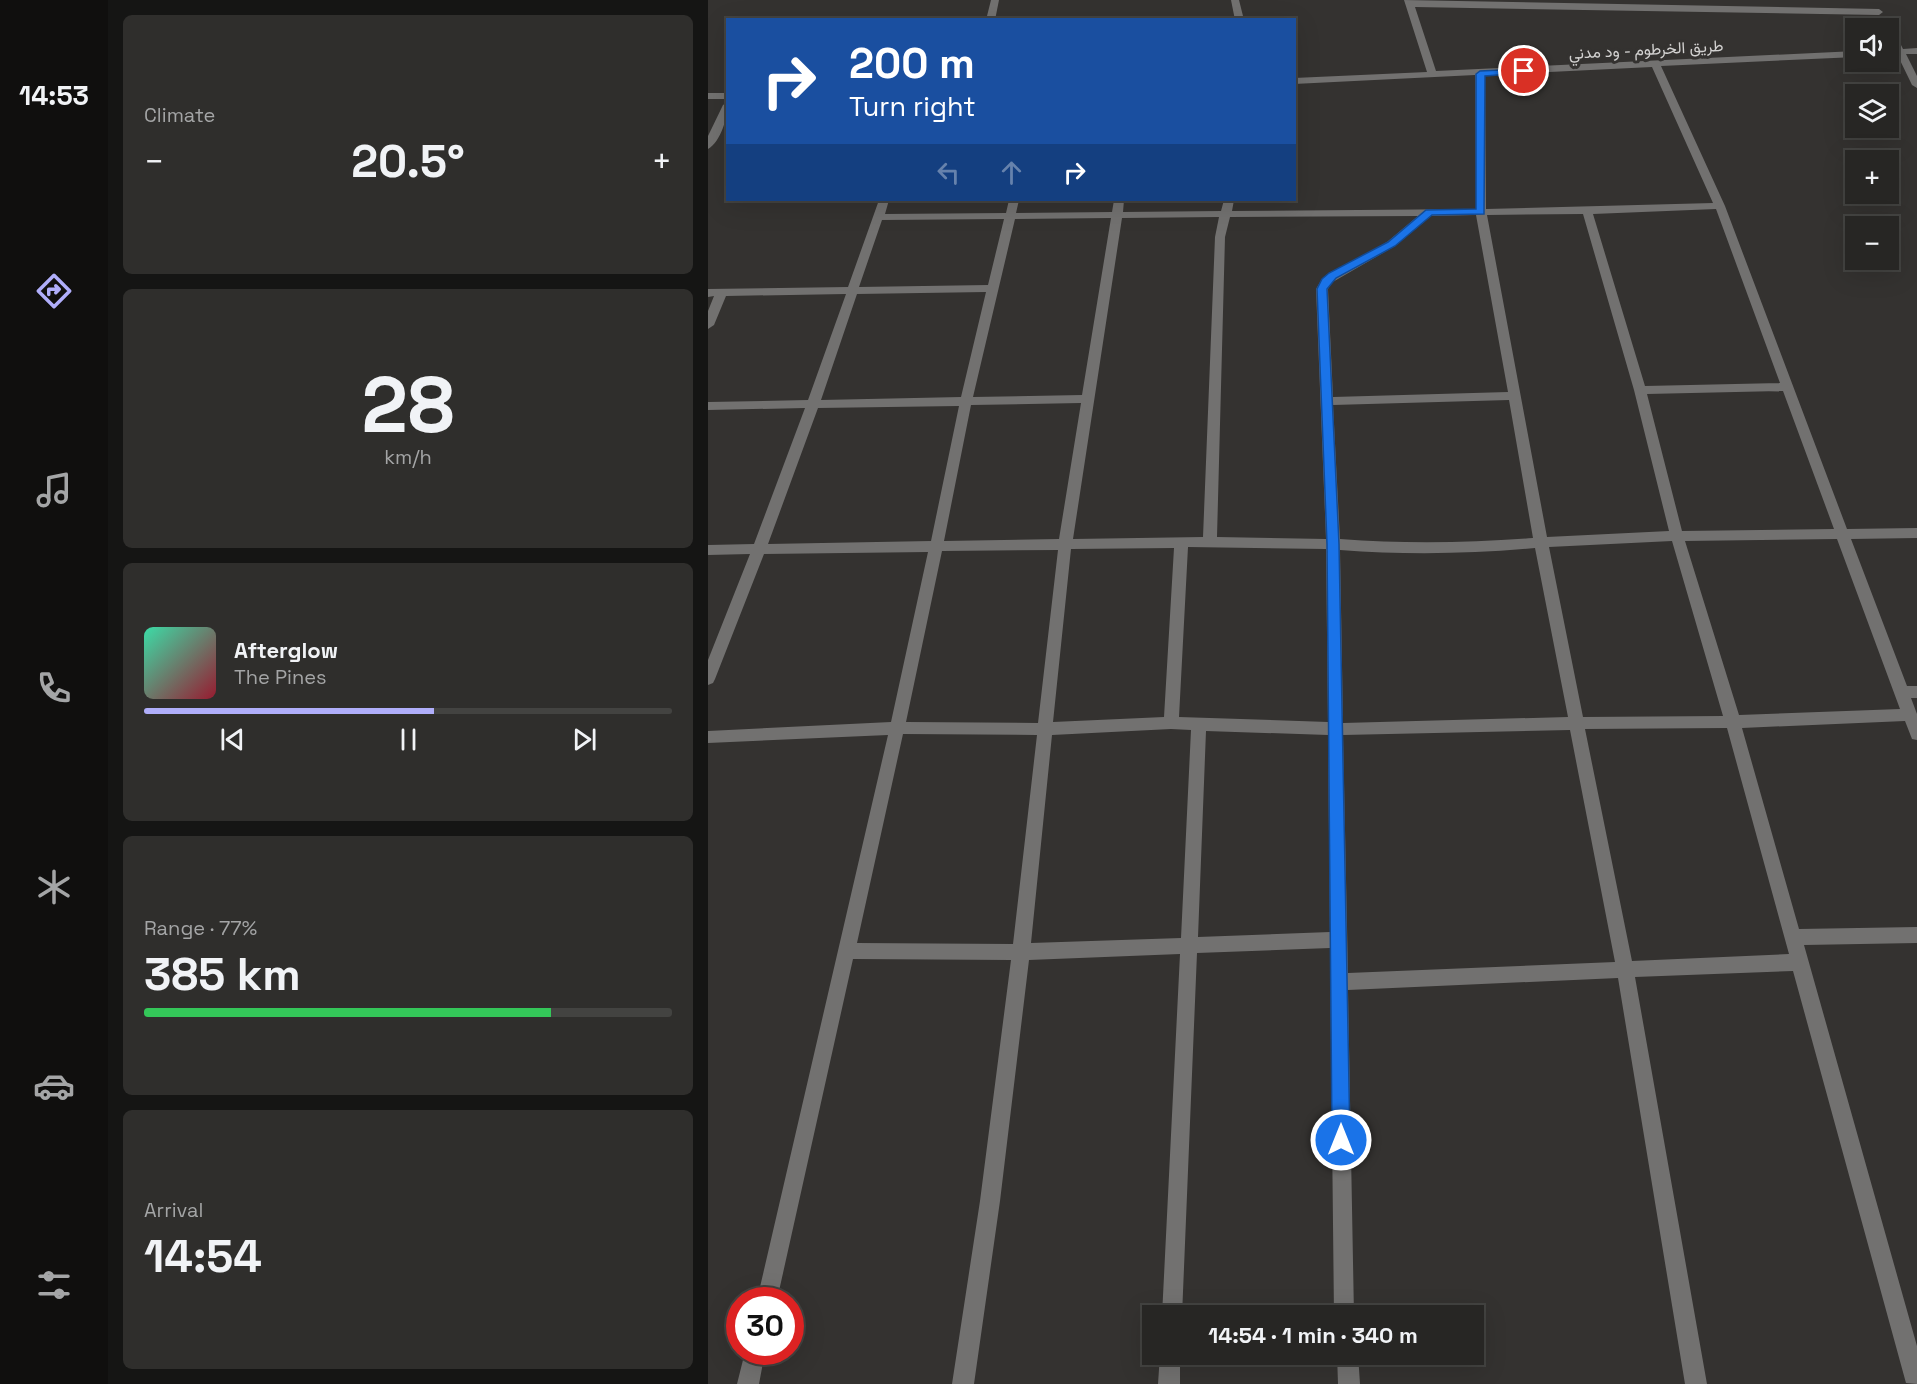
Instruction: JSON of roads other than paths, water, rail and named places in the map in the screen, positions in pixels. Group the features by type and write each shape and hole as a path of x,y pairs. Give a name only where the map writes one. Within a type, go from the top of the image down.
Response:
{"street":[{"path":"990,18 995,0"},
{"path":"1235,0 1240,18"},
{"path":"1871,0 1882,18"},
{"path":"1433,75 1409,2 1879,12"},
{"path":"1899,48 1917,85"},
{"path":"1901,51 1917,51"},
{"name":"طريق الخرطوم - ود مدني","path":"1296,81 1480,74 1845,55"},
{"path":"1655,64 1720,206 1917,734"},
{"path":"1480,74 1481,212 1541,542 1625,970 1696,1384"},
{"path":"708,96 726,96"},
{"path":"708,146 726,109"},
{"path":"708,680 713,657 761,549 788,476 811,404 884,201"},
{"path":"770,1287 898,728 991,288 1014,201"},
{"path":"1210,542 1220,237 1229,201"},
{"path":"878,216 1009,216 1118,207 1225,212 1587,212 1720,206"},
{"path":"963,1384 990,1201 1021,952 1065,544 1118,207"},
{"path":"1344,1305 1333,544 1322,289 1326,281 1391,244 1429,212"},
{"path":"1587,212 1640,390 1677,536 1733,722 1917,1383"},
{"path":"708,292 851,292 991,288"},
{"path":"708,325 722,292"},
{"path":"1640,390 1788,387"},
{"path":"1327,401 1515,396"},
{"path":"708,406 1086,399"},
{"path":"708,550 1210,542 1333,544 1397,549 1473,548 1541,542 1677,536 1917,532"},
{"path":"1171,723 1181,543"},
{"path":"1900,692 1917,692"},
{"path":"708,737 898,728 1046,729 1200,723 1335,729 1733,722 1909,715"},
{"path":"1172,1305 1200,723"},
{"path":"1791,937 1917,935"},
{"path":"846,951 1021,952 1338,940"},
{"path":"1339,982 1799,962"},
{"path":"748,1384 752,1365"},
{"path":"1169,1384 1170,1365"},
{"path":"1348,1365 1349,1384"}]}
